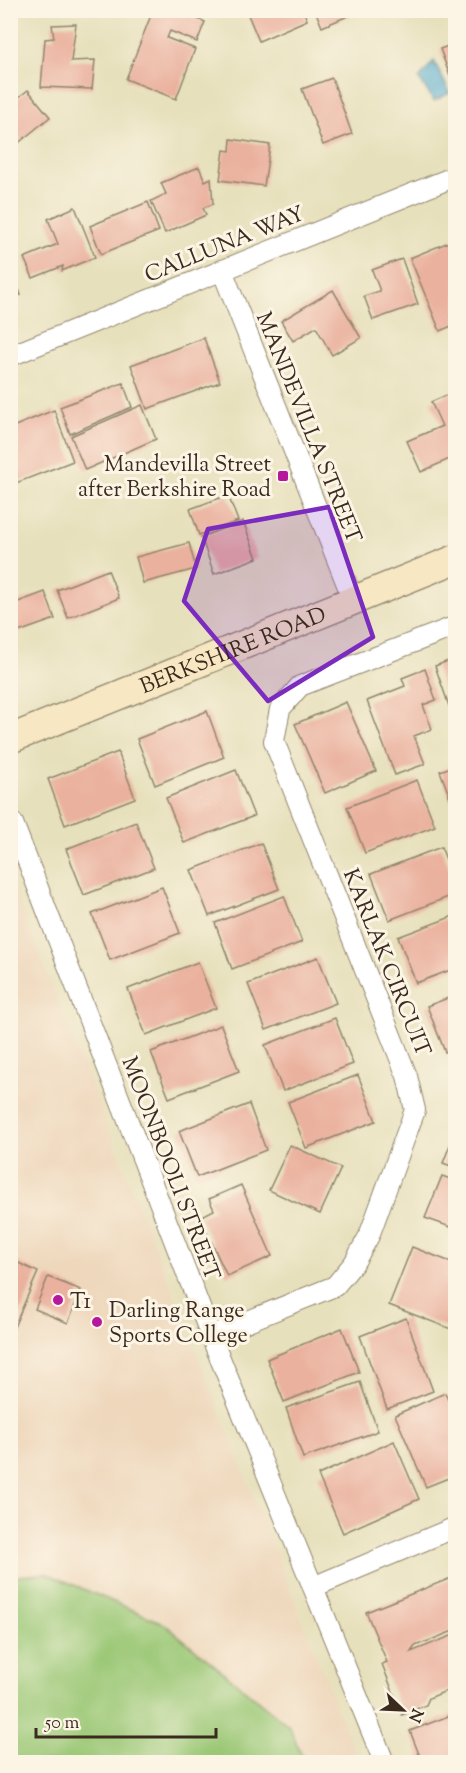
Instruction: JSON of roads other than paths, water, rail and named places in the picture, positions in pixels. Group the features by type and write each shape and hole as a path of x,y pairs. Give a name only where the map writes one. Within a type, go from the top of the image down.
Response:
{"main road":[{"name":"BERKSHIRE ROAD","path":"10,739 456,560"}],"street":[{"name":"CALLUNA WAY","path":"10,356 456,176"},
{"name":"MANDEVILLA STREET","path":"222,270 354,602"},
{"name":"KARLAK CIRCUIT","path":"211,1336 335,1286 354,1263 369,1236 415,1110 407,1076 274,741 280,709 300,686 456,626"},
{"name":"MOONBOOLI STREET","path":"14,823 211,1336 384,1762"},
{"path":"313,1587 456,1527"}],"water":[{"path":"434,61 450,93 434,101 419,79"}],"place":[{"name":"Mandevilla Street after Berkshire Road","path":"283,476"},
{"name":"T1","path":"58,1300"},
{"name":"Darling Range Sports College","path":"97,1322"}]}
